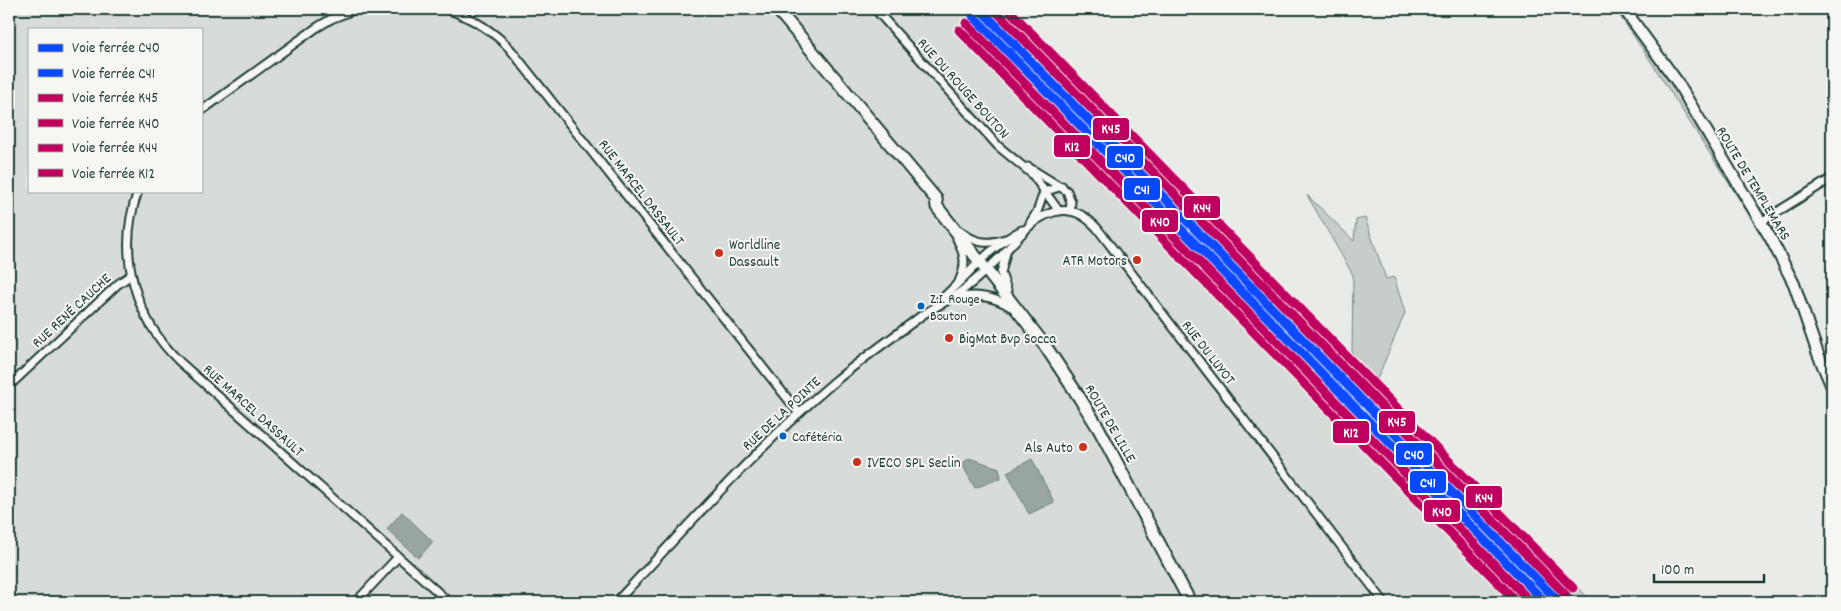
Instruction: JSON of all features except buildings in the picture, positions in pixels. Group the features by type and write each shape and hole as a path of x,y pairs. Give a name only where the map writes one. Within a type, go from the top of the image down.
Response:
{"main road":[{"name":"ROUTE DE LILLE","path":"777,9 837,82 844,94 932,206 938,207 1060,367 1092,417 1190,602"},
{"name":"ROUTE DE TEMPLEMARS","path":"1624,9 1676,80 1761,222 1794,284 1818,354 1832,387"}],"street":[{"path":"202,110 323,24 356,9"},
{"name":"RUE MARCEL DASSAULT","path":"447,9 487,28 516,56 799,413"},
{"name":"RUE DU ROUGE BOUTON","path":"875,9 998,146 1035,177 1059,211"},
{"name":"RUE DU ROUGE BOUTON","path":"1016,161 1062,186"},
{"path":"1761,222 1832,178"},
{"path":"927,312 983,266 1008,239 1027,228 1037,212 1044,192 1062,186 1069,194 1070,211"},
{"name":"RUE MARCEL DASSAULT","path":"138,192 132,213 128,241 130,275 143,313 158,338 168,350 448,602"},
{"name":"RUE DU LUYOT","path":"983,266 1007,250 1027,228 1043,216 1059,211 1070,211 1083,215 1097,228 1384,602"},
{"path":"948,221 976,241 986,243 1008,239"},
{"path":"948,221 962,250 965,262 962,275 954,289"},
{"path":"1007,250 1003,262 1002,278 1021,314"},
{"name":"RUE DE LA POINTE","path":"616,602 758,452 799,413 845,373 927,312 952,299 983,266"},
{"name":"RUE RENÉ CAUCHE","path":"9,386 130,275"},
{"path":"952,299 978,296 993,298 1021,314"},
{"path":"356,602 398,557"}],"shaded area":[{"path":"9,9 993,9 1186,207 1372,391 1577,602 9,602"},
{"path":"1615,9 1631,9 1684,84 1758,206 1764,209 1773,208 1832,172 1832,184 1777,217 1773,225 1774,232 1799,283 1826,362 1832,374 1832,395 1816,362 1791,288 1762,235"},
{"path":"1307,195 1354,241 1356,220 1365,218 1386,279 1394,277 1405,313 1372,391 1592,602 1577,602 1349,370 1352,354 1353,275"},
{"path":"969,458 999,468 1001,478 975,488 962,464"},
{"path":"1032,459 1054,502 1029,514 1007,472"},
{"path":"402,512 433,542 418,558 387,529"}],"rail line":[{"name":"C40","path":"980,9 1559,602"},
{"name":"K45","path":"994,9 1566,595"},
{"name":"K44","path":"1008,9 1573,588"},
{"name":"C41","path":"973,16 1545,602"},
{"name":"K40","path":"966,23 1531,602"},
{"name":"K12","path":"959,30 1517,602"}],"place":[{"name":"Worldline Dassault","path":"719,253"},
{"name":"ATR Motors","path":"1137,260"},
{"name":"Z.I. Rouge Bouton","path":"921,306"},
{"name":"BigMat Bvp Socca","path":"949,338"},
{"name":"Cafétéria","path":"783,436"},
{"name":"Als Auto","path":"1083,447"},
{"name":"IVECO SPL Seclin","path":"857,462"}]}
